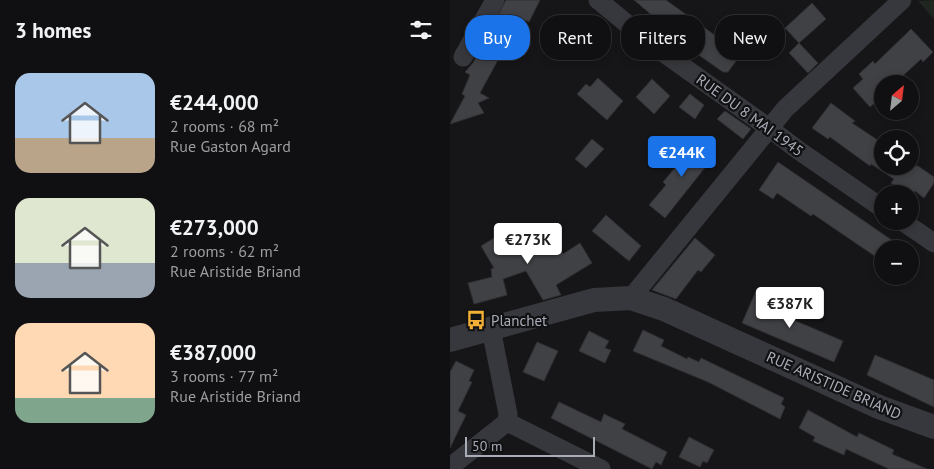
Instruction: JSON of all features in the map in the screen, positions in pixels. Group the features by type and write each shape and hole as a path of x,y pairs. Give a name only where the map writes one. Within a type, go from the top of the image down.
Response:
{"street":[{"path":"463,58 495,0"},
{"name":"RUE DU 8 MAI 1945","path":"598,0 654,46 874,202"},
{"path":"631,298 785,110 902,0"},
{"path":"915,230 934,243"},
{"name":"RUE ARISTIDE BRIAND","path":"450,340 594,300 631,298 664,309 879,407 934,427"},
{"path":"450,467 507,422 508,414 492,329"},
{"path":"507,422 568,462 601,469"}],"shaded area":[{"path":"934,0 934,19 918,1"}],"building":[{"path":"506,0 540,0 530,20 530,15 498,15"},
{"path":"634,0 666,0 687,15 652,15"},
{"path":"812,3 826,19 799,43 785,28"},
{"path":"705,28 715,35 715,60 737,60 728,72 723,72 705,59"},
{"path":"911,29 933,52 923,62 921,59 904,75 874,75 874,104 870,107 853,88 863,79 859,74 873,61 875,64"},
{"path":"799,43 818,63 808,73 789,53"},
{"path":"475,60 498,60 480,93 489,98 478,103 484,113 450,124 465,96 462,94 470,75 465,72"},
{"path":"598,78 623,101 607,120 577,94 586,84 590,87"},
{"path":"652,79 670,96 654,114 636,97"},
{"path":"690,94 704,105 695,119 679,107"},
{"path":"831,103 855,121 852,123 874,138 874,166 871,164 870,166 830,137 828,139 812,128"},
{"path":"725,111 751,129 743,139 717,119"},
{"path":"592,139 604,149 586,168 575,159"},
{"path":"695,141 715,155 665,218 649,205 666,185 663,182 679,163 677,161"},
{"path":"778,162 874,228 874,230 877,230 892,240 874,240 874,256 813,214 811,216 777,193 773,199 759,190"},
{"path":"919,167 934,177 934,183 924,198 919,194 919,185 894,185 891,183 894,179 888,175 919,175"},
{"path":"606,215 641,246 629,261 592,231"},
{"path":"545,227 563,254 580,243 592,263 556,285 561,295 543,300 526,271 503,279 507,295 474,304 468,283 492,277 491,269 494,268 481,246 504,232 509,241 523,233 526,238"},
{"path":"695,238 715,255 701,272 698,270 676,299 652,290"},
{"path":"756,291 775,300 770,310 843,341 834,362 742,323"},
{"path":"643,330 664,340 661,346 687,359 688,357 699,362 701,358 784,398 781,404 785,407 780,419 708,382 633,351"},
{"path":"589,331 609,341 605,348 611,350 605,363 579,351"},
{"path":"537,342 558,351 544,381 523,372"},
{"path":"875,355 934,380 934,407 867,375"},
{"path":"456,361 474,370 469,381 472,382 458,411 466,415 450,448 450,372"},
{"path":"559,402 601,422 604,414 625,424 622,429 667,452 661,465 656,462 652,469 551,418"},
{"path":"808,410 857,437 859,433 894,450 892,454 927,469 889,469 846,449 844,455 813,441 815,437 799,428"},
{"path":"689,437 714,450 707,463 703,461 700,467 679,457"}],"place":[{"name":"Planchet","path":"476,320"}]}
